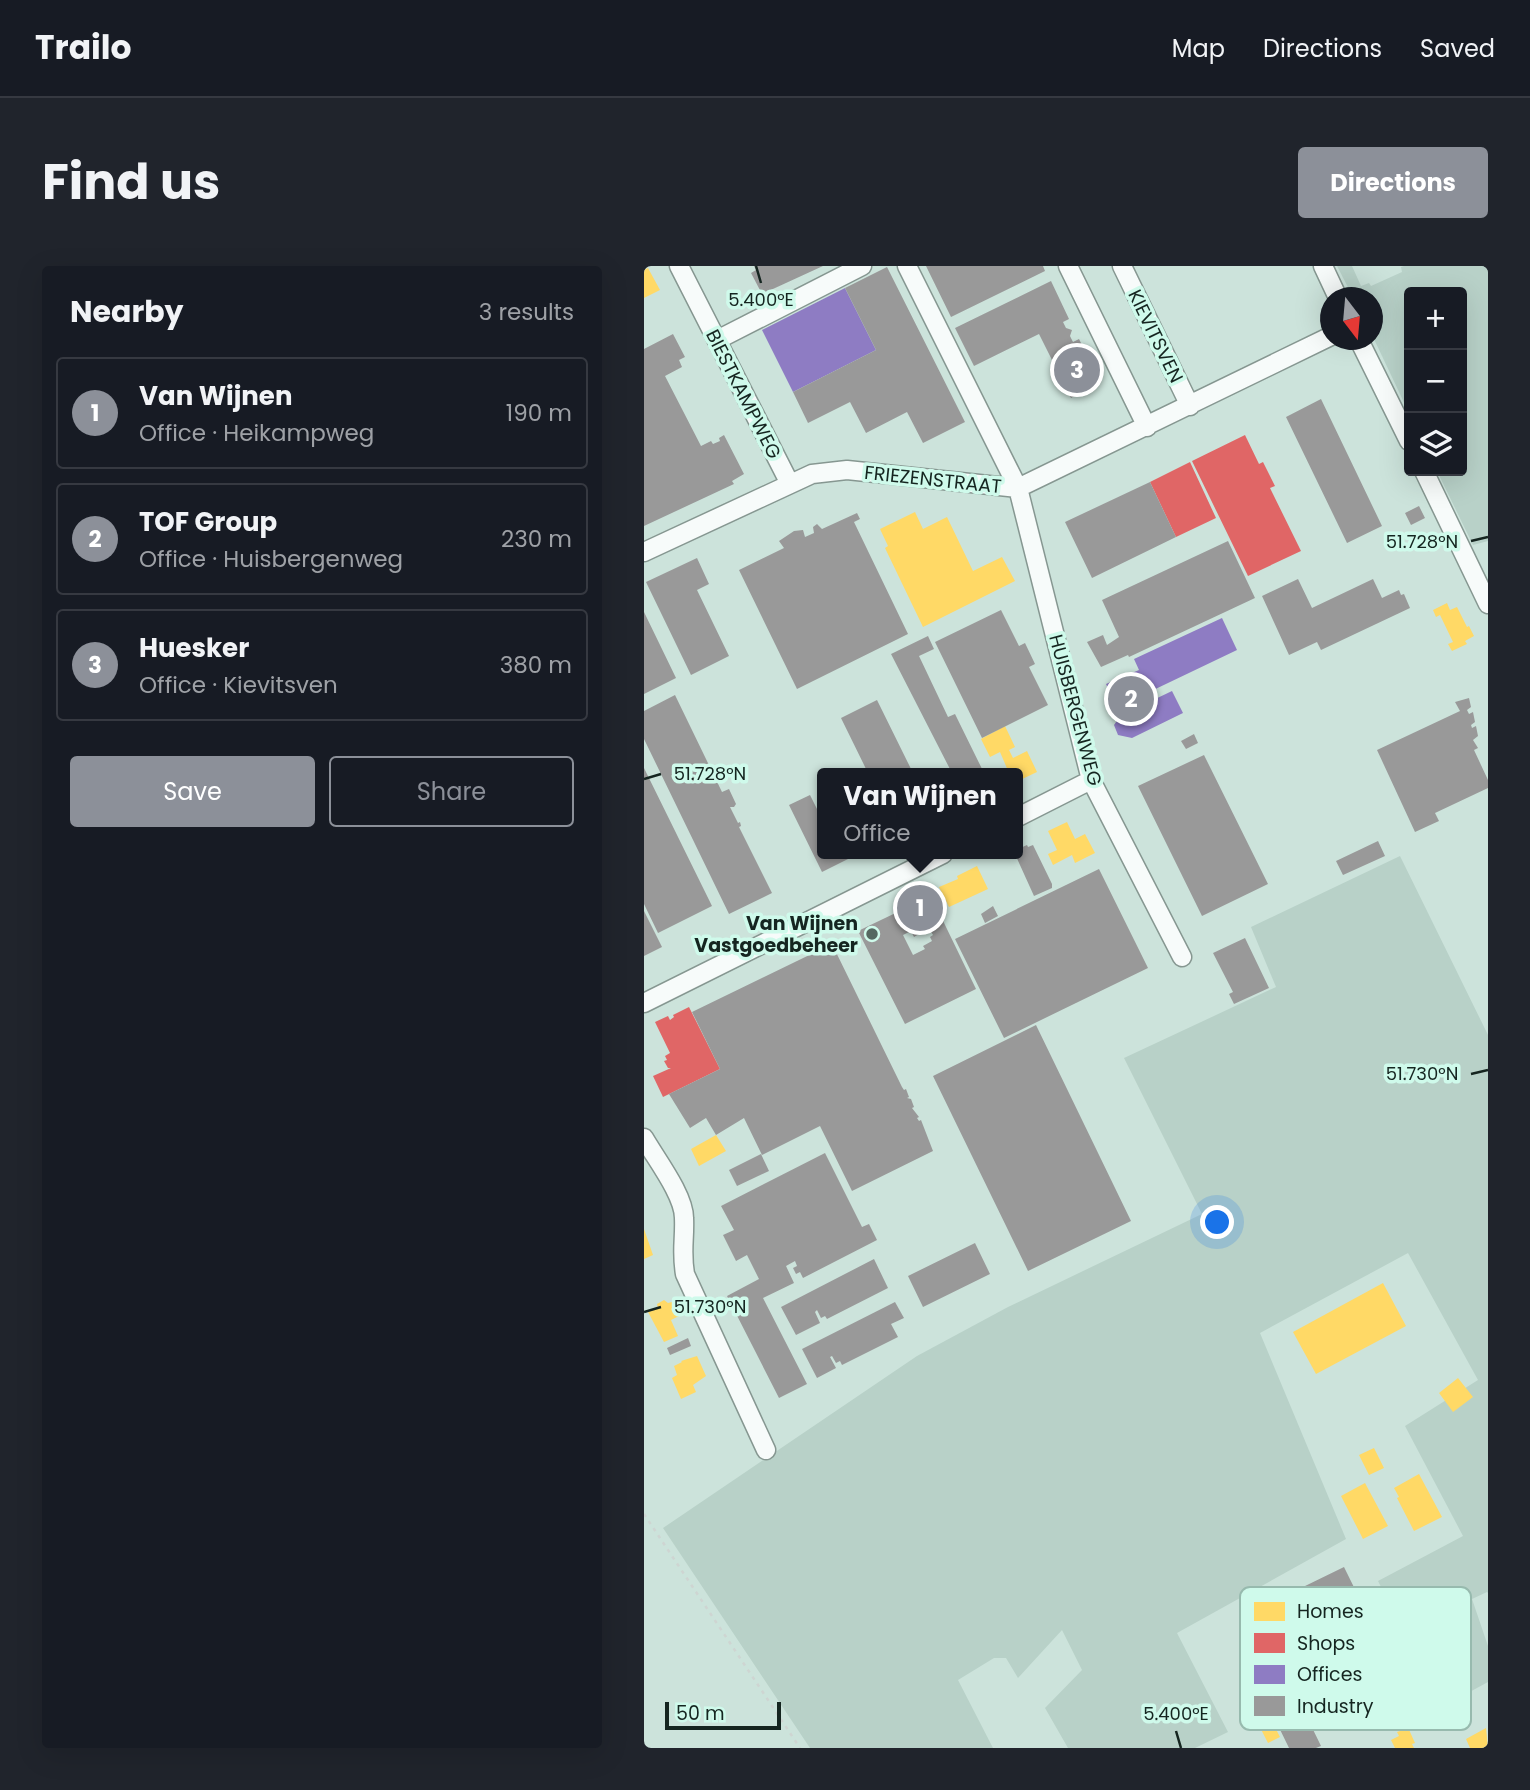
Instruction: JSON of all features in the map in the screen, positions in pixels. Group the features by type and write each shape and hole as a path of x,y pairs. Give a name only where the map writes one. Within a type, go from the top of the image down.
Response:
{"street":[{"name":"BIESTKAMPWEG","path":"679,266 790,484"},
{"path":"717,340 862,266"},
{"name":"HUISBERGENWEG","path":"907,266 1018,488 1091,780 1182,957"},
{"path":"1068,266 1147,427"},
{"name":"KIEVITSVEN","path":"1122,266 1190,406"},
{"path":"1323,266 1333,287"},
{"name":"FRIEZENSTRAAT","path":"644,552 812,474 847,470 1018,488 1320,341"},
{"path":"1364,350 1404,432"},
{"path":"1426,476 1488,604"},
{"path":"1023,814 1091,780"},
{"path":"644,1003 933,859"},
{"path":"644,1138 679,1198 685,1216 681,1253 685,1274 766,1450"}],"path":[{"path":"644,1514 800,1748"}],"green space":[{"path":"1337,266 1352,266 1361,286 1369,283 1371,286 1402,272 1401,267 1404,266 1488,266 1488,541 1473,545 1439,476 1467,476 1467,287 1404,287 1404,402 1379,350 1383,350 1383,287 1348,287"},
{"path":"1400,856 1488,1035 1488,1593 1472,1599 1488,1646 1488,1682 1471,1691 1471,1587 1381,1587 1378,1581 1463,1536 1405,1426 1478,1380 1408,1253 1260,1333 1346,1539 1260,1587 1240,1587 1240,1598 1177,1633 1228,1732 1195,1748 1068,1748 1045,1708 1082,1670 1062,1630 1018,1678 1006,1658 994,1658 958,1680 993,1748 810,1748 663,1528 917,1356 1008,1307 1202,1214 1124,1058 1276,987 1251,927"}],"building: Homes":[{"path":"648,268 660,290 644,298 644,270"},
{"path":"915,512 923,529 947,517 973,571 1002,557 1015,581 923,627 885,548 888,546 880,529"},
{"path":"1447,603 1450,610 1457,607 1474,636 1465,641 1467,644 1452,651 1448,644 1453,642 1440,615 1436,617 1433,610"},
{"path":"1005,726 1015,747 1009,750 1013,758 1027,751 1037,772 1023,779 1023,768 1007,768 1000,752 990,757 981,739"},
{"path":"1067,822 1075,839 1085,834 1095,853 1075,863 1072,855 1053,865 1048,854 1057,850 1048,831"},
{"path":"977,866 988,889 949,907 939,887 958,879 957,876"},
{"path":"716,1135 726,1151 699,1166 691,1149"},
{"path":"644,1229 653,1255 644,1259"},
{"path":"1383,1283 1406,1326 1316,1374 1293,1332"},
{"path":"664,1300 672,1302 679,1316 671,1320 678,1336 664,1342 648,1312 658,1308 657,1304"},
{"path":"697,1356 706,1376 693,1385 696,1392 681,1399 672,1378 677,1375 674,1366"},
{"path":"1458,1378 1473,1397 1453,1412 1439,1393"},
{"path":"1374,1448 1384,1468 1369,1475 1359,1455"},
{"path":"1419,1474 1442,1517 1414,1531 1394,1488"},
{"path":"1365,1483 1388,1526 1363,1539 1341,1496"},
{"path":"1486,1728 1488,1748 1470,1748 1466,1739"},
{"path":"1261,1730 1276,1730 1280,1737 1268,1743"},
{"path":"1409,1730 1415,1743 1412,1744 1414,1748 1395,1748 1391,1740 1399,1736 1397,1732"}],"building: Shops":[{"path":"1245,435 1259,464 1263,462 1275,486 1270,488 1301,551 1248,576 1192,461"},
{"path":"1190,462 1216,518 1176,537 1150,482"},
{"path":"689,1007 720,1069 663,1097 653,1076 671,1068 668,1068 664,1061 667,1060 665,1056 670,1053 655,1022 668,1016 670,1020 673,1015"}],"building: Offices":[{"path":"845,288 876,350 793,392 762,330"},
{"path":"1222,618 1237,650 1145,694 1149,702 1172,691 1183,713 1132,738 1118,735 1114,725 1121,715 1106,684 1139,670 1134,659"}],"building: Industry":[{"path":"754,266 823,266 762,294 751,273 756,270"},
{"path":"926,266 1043,266 1045,271 951,317"},
{"path":"887,267 965,422 923,443 907,412 866,433 850,402 808,423 793,392 876,350 845,288"},
{"path":"1051,281 1069,319 1063,322 1066,328 1072,330 1070,336 1073,342 1079,339 1100,381 1071,398 1039,334 974,366 955,328"},
{"path":"673,334 685,357 679,360 682,367 665,376 701,446 711,441 713,444 720,441 719,438 724,435 744,474 732,481 734,484 644,526 644,349"},
{"path":"1321,399 1382,526 1347,543 1286,417"},
{"path":"1150,482 1176,537 1092,578 1065,522"},
{"path":"1419,506 1425,518 1411,525 1405,513"},
{"path":"857,513 860,519 854,522 908,634 797,689 739,570 784,548 779,541 794,531 803,530 805,537 814,533 813,527 817,524 822,529"},
{"path":"1228,541 1255,598 1129,657 1128,655 1101,667 1087,642 1103,635 1107,645 1119,637 1102,600"},
{"path":"697,558 709,584 697,590 729,656 691,675 646,582"},
{"path":"1298,579 1312,608 1373,579 1382,598 1399,590 1401,595 1404,594 1410,608 1321,650 1317,642 1289,655 1262,596"},
{"path":"1001,610 1019,646 1025,643 1035,664 1029,667 1048,705 982,738 935,642"},
{"path":"644,612 676,678 644,694"},
{"path":"928,636 934,649 919,656 948,717 955,714 982,768 949,768 891,654"},
{"path":"675,695 722,792 729,789 736,804 730,807 738,823 740,822 739,827 772,893 729,914 644,739 644,711"},
{"path":"1469,698 1471,707 1467,710 1469,714 1473,712 1475,722 1471,725 1472,728 1476,726 1478,736 1473,740 1478,748 1474,750 1488,780 1488,788 1435,813 1439,821 1415,832 1377,750 1460,711 1455,702"},
{"path":"877,700 911,768 866,768 841,718"},
{"path":"1194,734 1198,743 1186,749 1181,741"},
{"path":"1204,755 1268,884 1202,916 1138,786"},
{"path":"644,768 712,906 658,933 644,904"},
{"path":"810,795 817,809 817,859 848,859 822,872 789,805"},
{"path":"1378,841 1385,856 1343,875 1336,861"},
{"path":"1033,845 1052,884 1052,888 1034,896 1017,859 1023,859 1023,847"},
{"path":"1099,869 1148,968 1004,1038 955,939"},
{"path":"931,896 976,989 905,1024 858,931","holes":["929,928 933,935 930,937 932,941 923,946 925,949 913,955 903,935 911,931 914,937"]},
{"path":"993,906 998,916 985,923 981,914"},
{"path":"644,911 662,947 644,956"},
{"path":"1245,938 1269,988 1234,1004 1229,994 1233,992 1213,953"},
{"path":"832,944 902,1087 906,1089 907,1098 911,1099 912,1108 919,1121 921,1120 933,1151 852,1191 820,1126 762,1155 744,1118 716,1135 706,1118 690,1128 669,1094 720,1069 692,1012"},
{"path":"1036,1025 1131,1221 1028,1271 933,1076"},
{"path":"825,1153 862,1227 869,1224 877,1240 803,1278 800,1272 796,1274 793,1268 797,1266 795,1261 786,1266 794,1283 763,1298 807,1384 779,1398 727,1296 759,1279 747,1255 736,1261 723,1235 734,1230 721,1206"},
{"path":"761,1154 769,1171 737,1186 729,1170"},
{"path":"975,1243 990,1274 923,1307 908,1276"},
{"path":"874,1259 888,1288 827,1319 825,1316 821,1318 817,1310 815,1312 820,1323 796,1335 781,1307"},
{"path":"895,1302 904,1318 891,1324 898,1337 842,1365 840,1361 836,1363 832,1356 830,1357 836,1368 817,1378 802,1349"},
{"path":"688,1338 691,1346 670,1355 667,1348"},
{"path":"1344,1567 1354,1587 1303,1587"},
{"path":"1280,1730 1313,1730 1321,1746 1316,1748 1289,1748"}],"place":[{"name":"Huesker","path":"1077,370"},
{"name":"TOF Group","path":"1131,699"},
{"name":"Van Wijnen","path":"920,908"},
{"name":"Van Wijnen Vastgoedbeheer","path":"872,934"}]}
